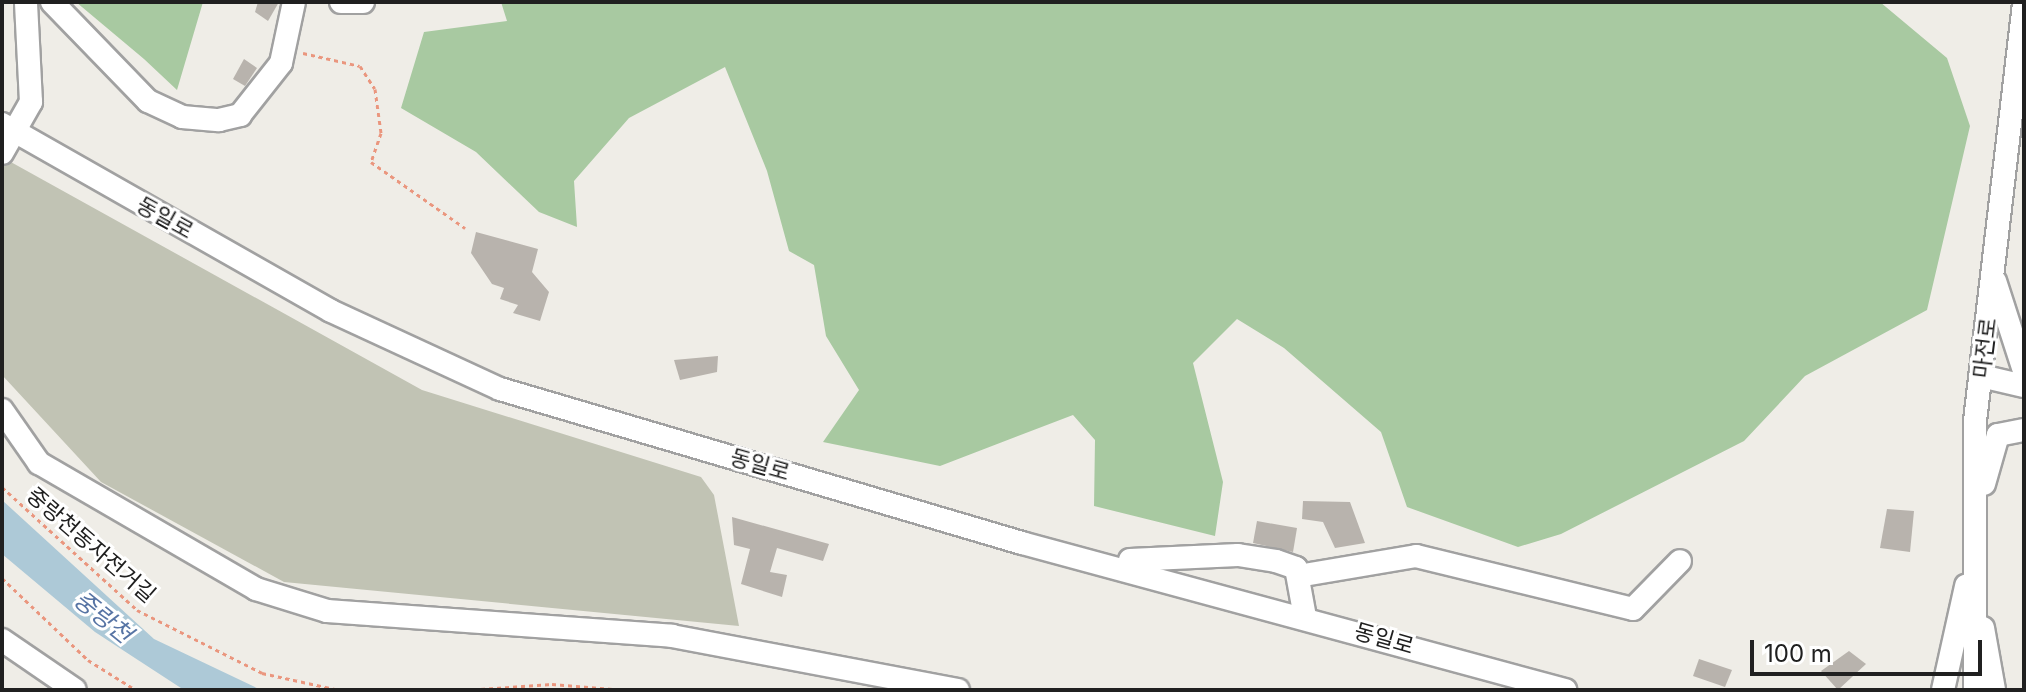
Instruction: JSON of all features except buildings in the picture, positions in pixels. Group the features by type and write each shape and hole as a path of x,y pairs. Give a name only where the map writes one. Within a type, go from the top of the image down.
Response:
{"street":[{"path":"2,153 9,128 31,102 26,2"},
{"path":"52,2 148,101 182,117 240,115 288,50 294,2"},
{"path":"341,2 363,2"},
{"name":"마전로","path":"1975,690 1972,557 1981,376 2024,7"},
{"name":"동일로","path":"9,128 331,311 500,389 1565,690"},
{"path":"1994,278 2024,371"},
{"path":"1981,376 2024,386"},
{"path":"2,410 39,463 256,589 313,606 672,636 958,690"},
{"path":"1943,690 1998,435 2024,430"},
{"path":"1110,563 1238,555 1286,564 1298,576 1305,617"},
{"path":"1298,576 1416,556 1633,609 1680,561"},
{"path":"1972,557 1994,690"},
{"path":"2,640 75,690"}],"path":[{"path":"288,50 360,66 375,89 381,133 371,162 465,228"},
{"name":"중랑천동자전거길","path":"2,487 137,610 262,673 339,690"},
{"path":"2,578 88,660 136,690"},
{"path":"465,690 552,684 625,690"}],"shaded area":[{"path":"9,161 422,390 701,477 714,495 739,626 284,582 101,482 2,375 2,165"}],"green space":[{"path":"76,2 203,2 177,90 144,59"},
{"path":"501,2 1880,2 1947,58 1970,126 1927,310 1805,376 1744,441 1561,534 1518,547 1407,507 1381,432 1284,348 1237,319 1193,363 1223,482 1215,536 1094,506 1095,440 1073,415 940,466 823,442 859,390 826,336 814,265 789,251 767,171 725,67 629,118 574,181 577,227 539,212 476,152 401,108 424,32 507,21"}],"water":[{"name":"중랑천","path":"2,500 154,639 261,690 184,690 95,632 2,554"}]}
